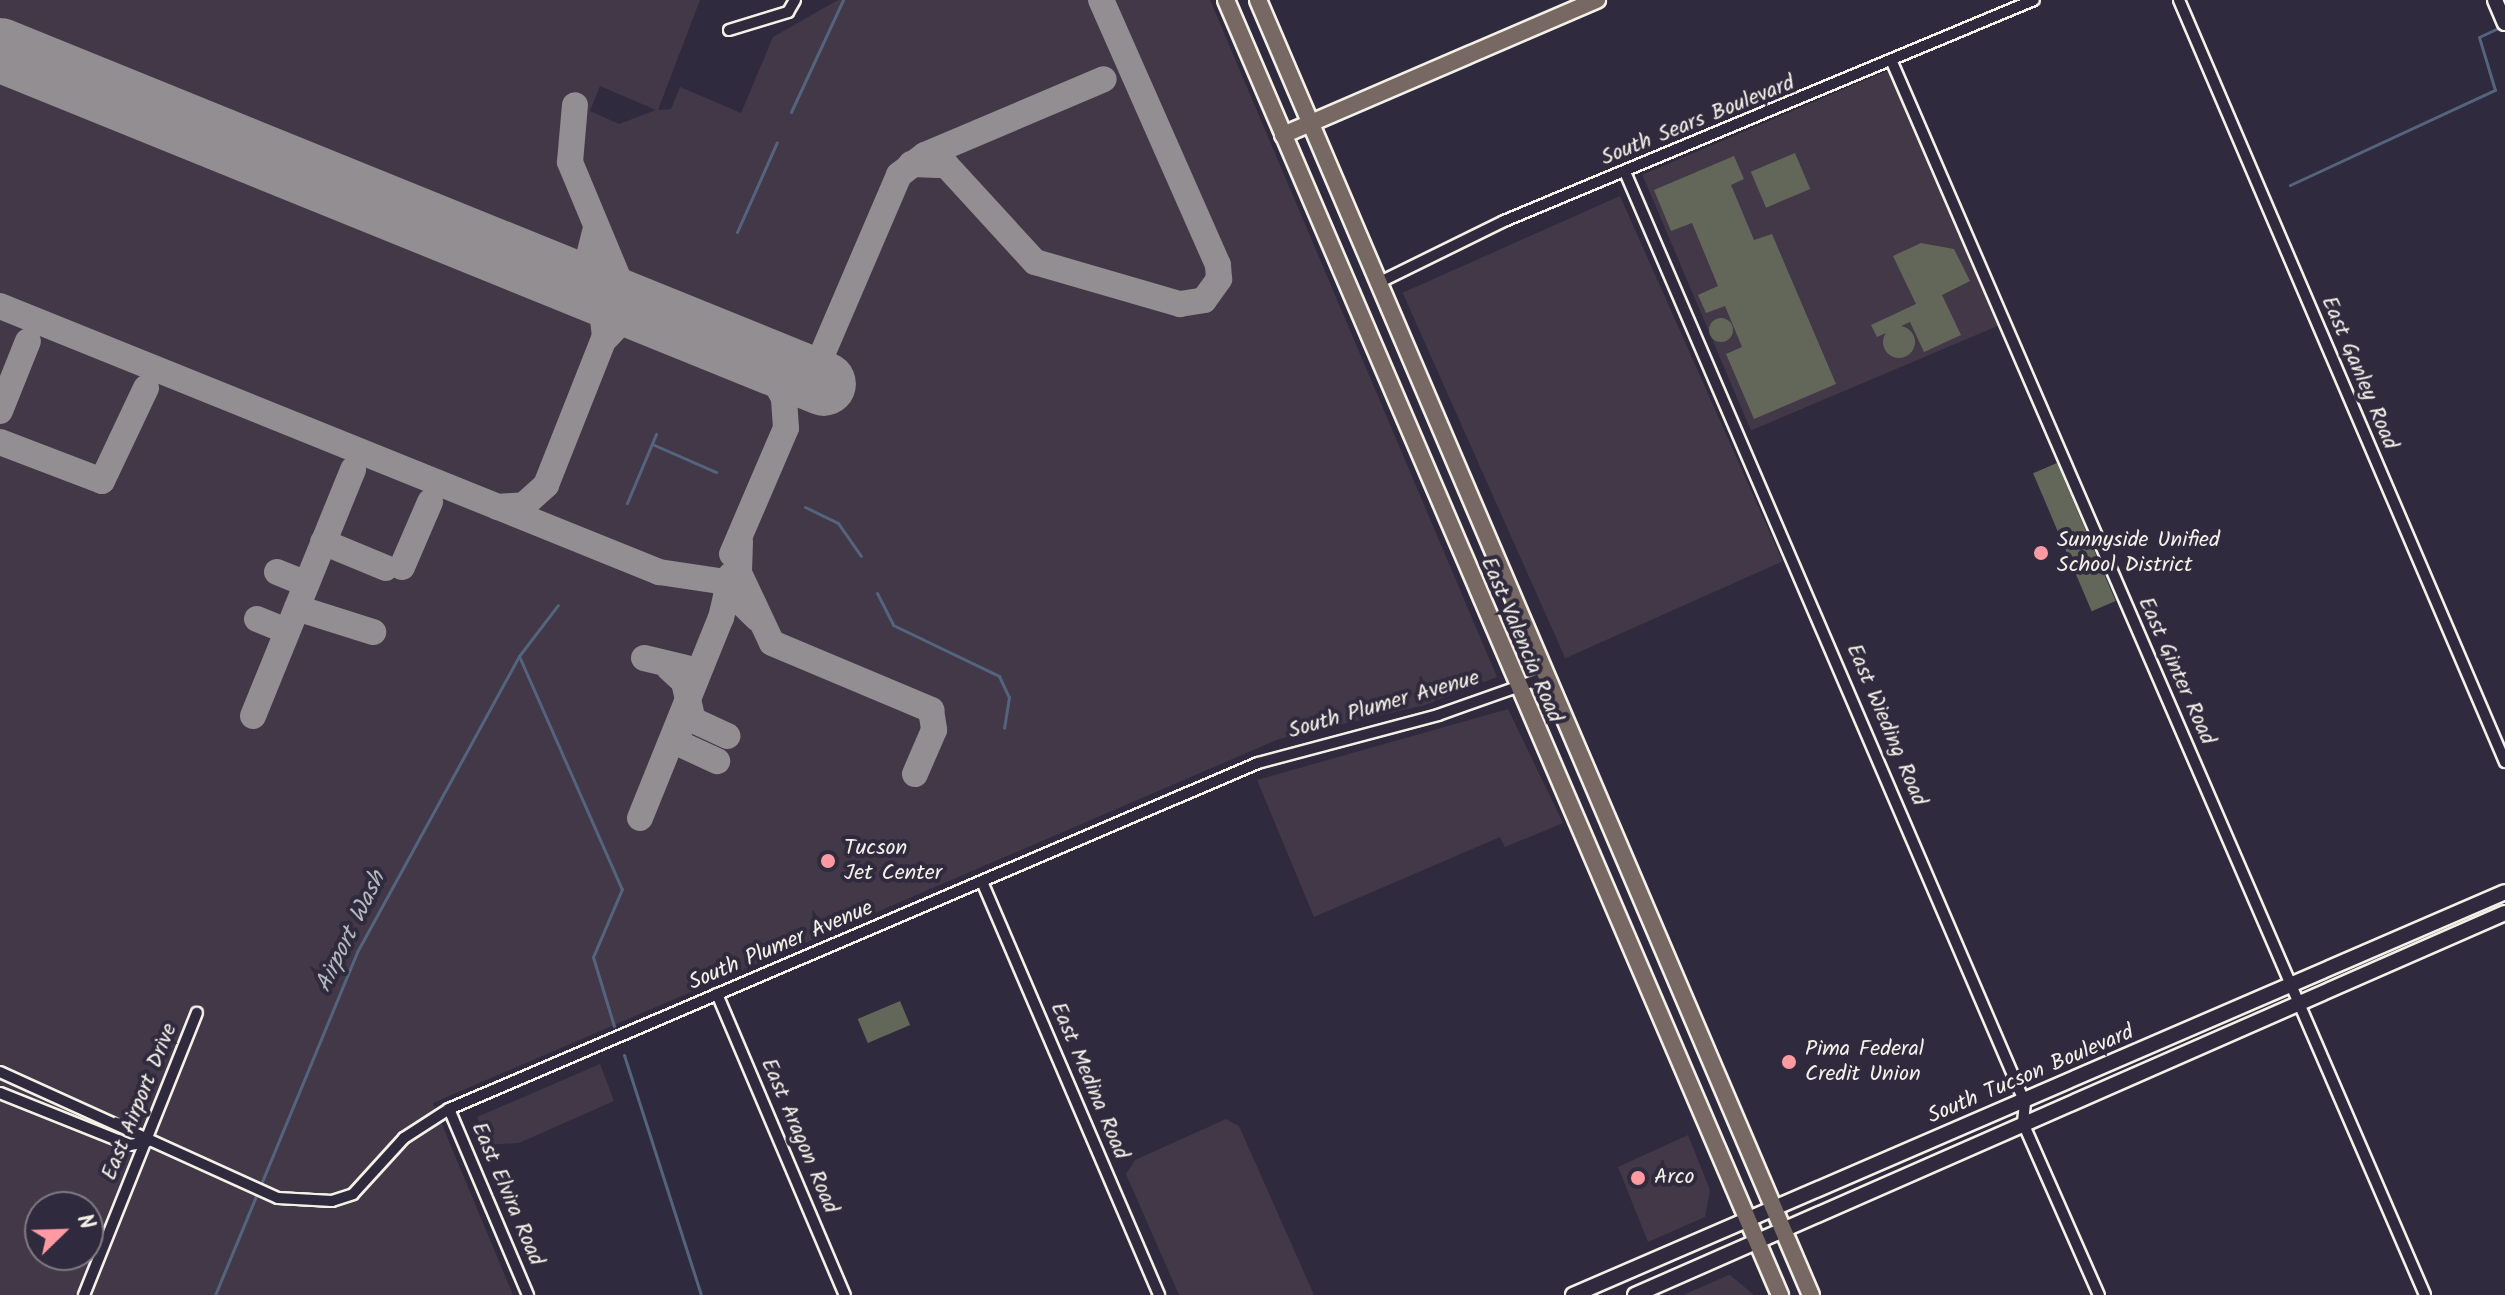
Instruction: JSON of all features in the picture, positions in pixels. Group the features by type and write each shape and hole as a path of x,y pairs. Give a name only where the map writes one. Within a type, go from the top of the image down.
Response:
{"main road":[{"name":"East Valencia Road","path":"1226,0 1516,687 1780,1295"},
{"name":"East Valencia Road","path":"1258,0 1811,1295"},
{"path":"1283,135 1597,0"},
{"path":"2495,0 2504,20"},
{"name":"South Tucson Boulevard","path":"1573,1295 2025,1103 2505,892"},
{"name":"South Tucson Boulevard","path":"1635,1295 2505,913"},
{"path":"1643,974 1670,962"}],"street":[{"path":"729,30 788,12 795,0"},
{"name":"South Sears Boulevard","path":"1378,283 1625,172 2034,0"},
{"name":"East Ganley Road","path":"2179,0 2505,762"},
{"name":"East Ginter Road","path":"1892,62 2425,1295"},
{"name":"East Wieding Road","path":"1625,172 2025,1103 2023,1123 2099,1295"},
{"name":"South Plumer Avenue","path":"0,1072 134,1127 147,1142 278,1198 310,1205 353,1194 404,1138 449,1109 983,884 1258,763 1548,676"},
{"name":"East Medina Road","path":"983,884 1159,1295"},
{"name":"East Aragon Road","path":"717,994 845,1295"},
{"name":"East Airport Drive","path":"84,1295 197,1013"},
{"name":"South Plumer Avenue","path":"0,1093 130,1145 147,1142"},
{"name":"East Elvira Road","path":"449,1109 528,1295"}],"shaded area":[{"path":"0,0 700,0 658,110 671,109 680,87 741,113 773,37 838,0 1210,0 1497,677 1425,705 1279,739 433,1103 513,1295 0,1295","holes":["600,86 656,110 619,124 590,111"]},
{"path":"1889,70 1998,326 1751,431 1642,175"},
{"path":"1620,196 1783,561 1565,658 1403,293"},
{"path":"1508,709 1563,823 1505,847 1500,837 1314,917 1257,780"},
{"path":"600,1064 614,1101 519,1143 486,1145 477,1117"},
{"path":"1226,1119 1239,1126 1314,1295 1179,1295 1126,1174 1135,1160"},
{"path":"1688,1135 1710,1190 1705,1217 1648,1242 1618,1167"},
{"path":"1729,1275 1754,1295 1683,1295"}],"green space":[{"path":"1795,153 1810,189 1766,208 1751,172"},
{"path":"1734,156 1744,179 1731,185 1754,240 1772,234 1836,384 1754,419 1726,354 1742,347 1725,306 1706,313 1698,295 1718,286 1692,223 1671,231 1654,190"},
{"path":"1921,243 1954,249 1970,281 1942,295 1961,335 1924,352 1910,322 1877,337 1871,325 1916,304 1893,256"},
{"path":"1721,318 1732,325 1733,330 1726,341 1721,342 1710,335 1709,330 1716,319"},
{"path":"1899,326 1910,331 1915,342 1910,353 1899,358 1888,353 1883,342 1888,331"},
{"path":"2057,463 2116,601 2092,611 2033,473"},
{"path":"900,1001 910,1025 868,1043 858,1019"}],"waterway":[{"path":"791,112 843,0"},
{"path":"2290,185 2495,90 2479,37 2503,26"},
{"path":"737,232 777,142"},
{"path":"627,503 656,434"},
{"path":"652,444 716,472"},
{"path":"805,507 838,523 861,556"},
{"path":"877,593 893,625 999,676 1009,697 1004,728"},
{"name":"Airport Wash","path":"215,1295 357,952 519,656 558,605"},
{"path":"519,656 622,889 593,957 614,1026"},
{"path":"624,1055 701,1295"}],"taxiway":[{"path":"911,164 946,165 1035,262 1180,304 1204,300 1219,279 1218,265 1101,0"},
{"path":"812,378 899,175 925,155 1104,79"},
{"path":"497,507 524,505 546,485 619,301 619,280 570,162 575,105"},
{"path":"549,272 568,273 588,260 596,228"},
{"path":"581,285 602,309 605,337"},
{"path":"0,306 659,572 719,581 758,619"},
{"path":"607,337 620,323 654,315"},
{"path":"0,411 28,341"},
{"path":"732,554 786,428 784,398 762,358"},
{"path":"0,442 102,481 146,388"},
{"path":"253,716 353,470"},
{"path":"402,567 430,502"},
{"path":"323,542 386,568"},
{"path":"740,542 739,573 772,643 931,710 934,730 915,774"},
{"path":"277,572 306,584"},
{"path":"640,818 721,618 731,575"},
{"path":"297,608 373,632"},
{"path":"257,619 287,631"},
{"path":"644,658 686,668"},
{"path":"669,668 684,682 693,720 727,736"},
{"path":"678,726 680,744 717,761"}],"runway":[{"path":"0,50 824,384"}],"place":[{"name":"Sunnyside Unified School District","path":"2041,553"},
{"name":"Tucson Jet Center","path":"828,861"},
{"name":"Pima Federal Credit Union","path":"1789,1062"},
{"name":"Arco","path":"1638,1178"}]}
